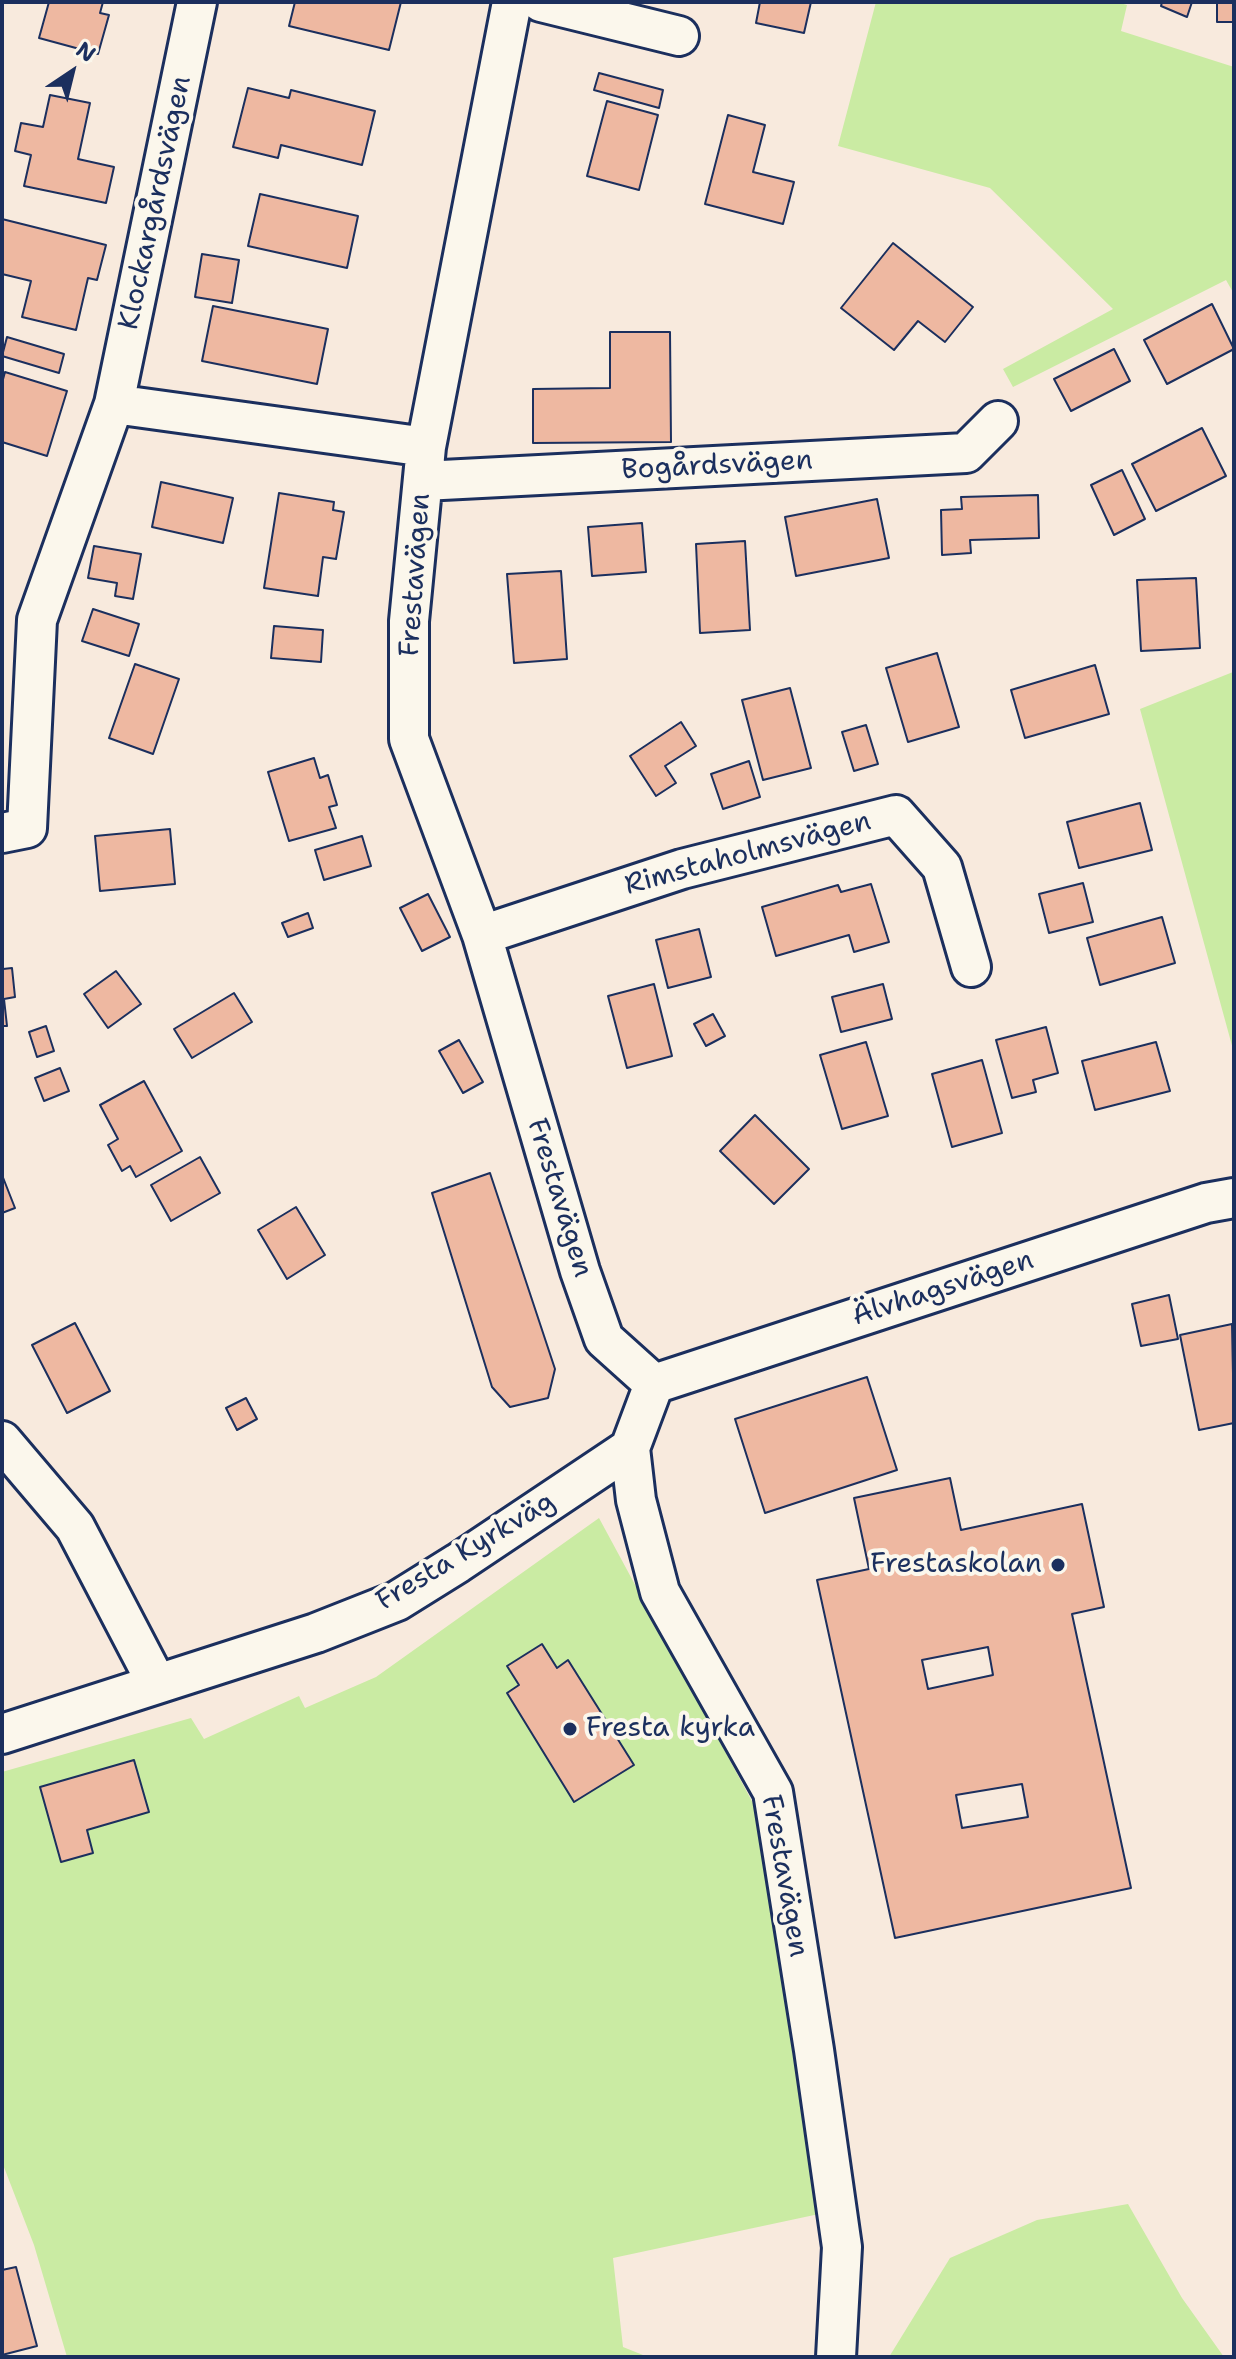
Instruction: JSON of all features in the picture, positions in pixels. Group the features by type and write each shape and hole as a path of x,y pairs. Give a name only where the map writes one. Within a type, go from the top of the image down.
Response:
{"street":[{"name":"Klockargårdsvägen","path":"14,830 37,620 114,404 197,2"},
{"name":"Frestavägen","path":"512,2 424,464 409,621 409,739 482,935 580,1271 604,1339 654,1384 630,1448 636,1500 660,1592 773,1792 842,2247 836,2357"},
{"path":"541,2 679,36"},
{"path":"114,404 424,464"},
{"name":"Bogårdsvägen","path":"424,464 966,453 998,421"},
{"name":"Rimstaholmsvägen","path":"482,935 682,869 896,815 942,867 971,967"},
{"name":"Älvhagsvägen","path":"654,1384 1206,1203 1234,1198"},
{"path":"2,1441 75,1527 157,1684"},
{"name":"Fresta Kyrkväg","path":"2,1734 316,1633 397,1601 630,1448"}],"green space":[{"path":"876,2 1117,2 1127,5 1121,31 1234,67 1234,294 1226,280 1013,387 1003,369 1113,309 990,188 838,146"},
{"path":"1234,653 1234,1053 1140,709 1233,672"},
{"path":"599,1518 754,1805 819,2214 613,2258 623,2347 648,2357 67,2357 34,2245 2,2162 2,1772 191,1718 204,1739 299,1696 305,1708 376,1677"},
{"path":"1128,2204 1182,2298 1224,2357 889,2357 950,2258 1037,2220"}],"building":[{"path":"49,2 103,2 100,13 109,15 98,54 39,38"},
{"path":"295,2 401,2 389,50 289,26"},
{"path":"760,2 811,2 804,33 756,23"},
{"path":"1162,2 1192,2 1187,17 1161,6"},
{"path":"1217,2 1234,2 1234,22 1217,22"},
{"path":"599,73 663,90 659,108 594,90"},
{"path":"248,88 289,98 291,90 375,111 362,165 281,145 278,158 233,147"},
{"path":"50,95 90,103 78,159 114,167 106,203 24,186 31,155 15,151 21,123 43,127"},
{"path":"607,101 658,115 639,190 587,176"},
{"path":"728,115 765,125 753,172 794,182 783,224 705,204"},
{"path":"260,194 358,216 347,268 248,246"},
{"path":"2,219 106,245 97,280 88,278 76,330 22,317 31,281 2,274"},
{"path":"893,243 973,307 945,342 918,321 894,350 841,308"},
{"path":"202,254 239,260 232,303 195,297"},
{"path":"1212,304 1234,349 1167,384 1144,340"},
{"path":"213,306 328,329 317,384 202,361"},
{"path":"610,332 670,332 671,442 533,443 533,389 610,388"},
{"path":"7,337 64,354 59,373 2,356"},
{"path":"1114,349 1130,381 1071,411 1054,379"},
{"path":"5,372 67,391 47,456 2,442 2,383"},
{"path":"1202,428 1226,476 1156,511 1132,464"},
{"path":"1122,470 1145,519 1114,535 1091,485"},
{"path":"161,482 233,498 223,543 152,527"},
{"path":"279,493 334,502 333,510 344,512 336,559 323,557 318,596 264,588"},
{"path":"1038,495 1039,538 970,540 971,553 942,555 941,510 962,509 961,497"},
{"path":"877,499 889,558 796,576 785,517"},
{"path":"642,523 646,572 592,576 588,527"},
{"path":"745,541 750,630 700,633 696,544"},
{"path":"94,546 141,554 133,599 115,596 117,583 88,578"},
{"path":"561,571 567,659 514,663 507,574"},
{"path":"1196,578 1200,648 1141,651 1137,580"},
{"path":"93,609 139,624 129,656 82,641"},
{"path":"274,626 323,630 321,662 271,658"},
{"path":"937,653 959,727 908,742 886,668"},
{"path":"135,664 179,679 153,754 109,738"},
{"path":"1095,665 1109,714 1025,738 1011,690"},
{"path":"790,688 811,768 763,780 742,700"},
{"path":"681,722 696,746 665,766 676,783 656,796 630,756"},
{"path":"866,725 878,764 854,771 842,732"},
{"path":"314,758 320,778 328,775 337,805 329,807 336,828 289,841 268,772"},
{"path":"749,761 760,797 723,809 711,774"},
{"path":"1140,803 1152,850 1079,868 1067,822"},
{"path":"170,829 175,884 100,891 95,836"},
{"path":"362,836 371,866 324,880 315,850"},
{"path":"1083,883 1093,922 1049,933 1039,894"},
{"path":"871,884 889,942 854,952 849,935 776,956 762,907 838,885 841,892"},
{"path":"428,894 450,937 422,951 400,908"},
{"path":"308,913 313,928 288,937 282,923"},
{"path":"1162,917 1175,963 1100,985 1087,938"},
{"path":"699,929 711,977 668,988 656,940"},
{"path":"2,956 3,969 12,968 15,997 4,999 7,1026 2,1026"},
{"path":"116,971 141,1004 108,1028 84,994"},
{"path":"654,984 672,1056 627,1068 608,996"},
{"path":"883,984 892,1019 841,1032 832,997"},
{"path":"234,993 252,1022 192,1058 174,1029"},
{"path":"713,1014 725,1036 706,1046 694,1024"},
{"path":"46,1026 54,1051 37,1057 29,1032"},
{"path":"1046,1027 1058,1073 1033,1080 1036,1092 1012,1098 996,1040"},
{"path":"459,1040 483,1082 463,1093 439,1051"},
{"path":"866,1042 888,1116 842,1129 820,1055"},
{"path":"1156,1042 1170,1091 1095,1110 1082,1061"},
{"path":"982,1060 1002,1133 952,1147 932,1074"},
{"path":"60,1068 69,1091 44,1101 35,1078"},
{"path":"144,1081 182,1151 136,1177 130,1166 122,1171 108,1145 118,1139 100,1105"},
{"path":"755,1115 809,1169 774,1204 720,1151"},
{"path":"200,1157 220,1193 171,1221 151,1185"},
{"path":"490,1173 555,1369 548,1398 510,1407 492,1387 432,1193"},
{"path":"2,1175 15,1208 2,1213"},
{"path":"296,1207 325,1255 287,1279 258,1230"},
{"path":"1169,1295 1178,1339 1141,1346 1132,1304"},
{"path":"75,1323 110,1391 67,1413 32,1345"},
{"path":"1232,1324 1234,1423 1199,1430 1180,1335"},
{"path":"867,1377 897,1470 765,1513 735,1419"},
{"path":"246,1398 257,1419 237,1430 226,1408"},
{"path":"950,1478 961,1530 1082,1504 1104,1607 1072,1614 1131,1888 895,1938 817,1580 869,1569 854,1498","holes":["988,1647 993,1675 928,1689 922,1660","1022,1784 1028,1817 962,1828 956,1795"]},
{"name":"Fresta kyrka","path":"542,1644 557,1668 568,1660 634,1765 574,1802 507,1693 519,1685 507,1666"},
{"path":"134,1760 149,1812 87,1830 93,1853 61,1862 40,1787"},
{"path":"16,2267 37,2346 2,2355 2,2270"}],"place":[{"name":"Frestaskolan","path":"1058,1565"},
{"name":"Fresta kyrka","path":"570,1729"}]}
